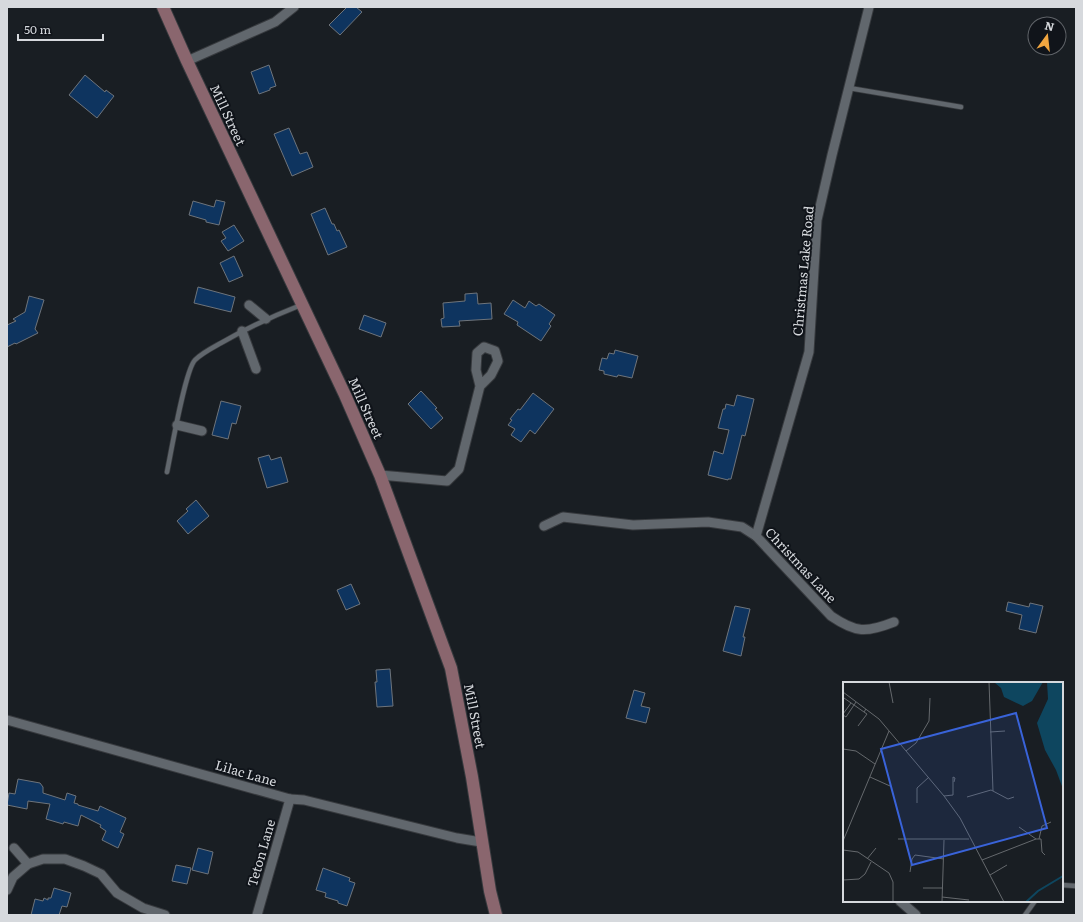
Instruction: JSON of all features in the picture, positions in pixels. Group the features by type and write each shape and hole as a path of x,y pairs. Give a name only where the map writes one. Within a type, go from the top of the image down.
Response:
{"main road":[{"name":"Mill Street","path":"163,7 187,61 345,395 380,475 451,668 472,777 481,842 496,915"}],"street":[{"path":"187,61 275,22 294,7"},
{"name":"Christmas Lake Road","path":"756,536 809,352 817,220 869,7"},
{"path":"249,305 266,319"},
{"path":"242,331 256,370"},
{"path":"380,475 447,481 459,469 480,386"},
{"path":"177,425 202,431"},
{"name":"Christmas Lane","path":"544,526 563,517 633,525 708,522 742,527 756,536 831,616 845,626 862,630 877,629 894,622"},
{"name":"Lilac Lane","path":"7,720 290,799 304,800 457,838 481,842"},
{"name":"Teton Lane","path":"257,915 290,799"},
{"path":"14,848 28,864"},
{"path":"7,890 12,877 28,864 43,859 65,859 101,874 117,893 143,908 166,915"},
{"path":"901,902 916,915"}],"lane":[{"path":"848,88 961,107"},
{"path":"166,472 187,378 194,360 242,331 302,304"},
{"path":"1063,885 1076,886"},
{"path":"1025,915 1034,902"}],"building":[{"path":"347,7 356,7 362,12 340,35 329,25"},
{"path":"269,65 276,86 259,94 251,72"},
{"path":"85,75 105,92 106,90 114,96 97,118 69,95"},
{"path":"289,128 300,154 307,152 313,167 292,176 274,134"},
{"path":"216,200 225,202 219,225 206,222 206,220 189,215 193,201 214,207"},
{"path":"325,208 332,224 334,224 337,231 339,230 347,247 328,255 311,214"},
{"path":"234,225 244,241 228,251 221,241 226,238 222,232"},
{"path":"234,256 243,276 229,282 220,263"},
{"path":"198,287 235,297 231,312 194,303"},
{"path":"477,293 478,304 491,303 492,319 459,321 460,326 442,327 441,319 444,318 443,303 465,301 465,294"},
{"path":"29,296 44,300 35,329 38,333 7,347 7,325 16,321 13,319 25,312"},
{"path":"513,300 525,308 529,301 536,306 539,304 555,315 549,324 551,326 541,341 517,325 518,322 504,314"},
{"path":"364,315 386,323 381,337 359,329"},
{"path":"615,350 638,356 632,378 604,374 604,371 599,370 602,358 607,359 609,353 614,354"},
{"path":"421,391 437,408 435,409 443,418 431,429 408,404"},
{"path":"533,393 554,409 535,434 530,430 521,442 511,435 515,429 508,425 512,420 510,419 518,409 520,410"},
{"path":"737,395 754,399 745,436 742,435 731,479 728,480 708,475 714,451 723,454 729,430 718,428 723,409 725,409 726,404 734,406"},
{"path":"221,401 241,406 236,424 232,423 228,439 212,435"},
{"path":"269,455 271,460 281,457 288,482 267,488 258,458"},
{"path":"196,500 209,516 188,534 177,521 188,511 186,509"},
{"path":"351,584 360,604 346,610 337,590"},
{"path":"1008,602 1029,607 1030,603 1043,606 1036,633 1019,629 1022,615 1006,611"},
{"path":"735,606 750,609 743,637 745,637 741,656 723,651"},
{"path":"390,669 393,706 377,707 375,682 377,682 376,670"},
{"path":"634,690 645,693 641,706 650,708 646,723 626,718"},
{"path":"18,779 40,783 43,787 43,793 65,800 67,793 76,796 74,803 78,805 98,811 100,806 126,818 120,832 124,834 118,848 102,840 106,831 100,827 101,825 81,815 78,826 64,822 63,824 46,819 50,804 28,801 27,809 7,805 9,793 15,794"},
{"path":"198,848 213,852 208,874 192,870"},
{"path":"176,865 191,868 187,884 172,881"},
{"path":"323,868 350,878 349,881 355,883 347,906 338,903 338,901 325,897 326,893 316,890"},
{"path":"54,888 71,893 67,907 62,906 59,915 31,915 35,899 43,901 44,898 48,900 48,898 51,898"}]}
